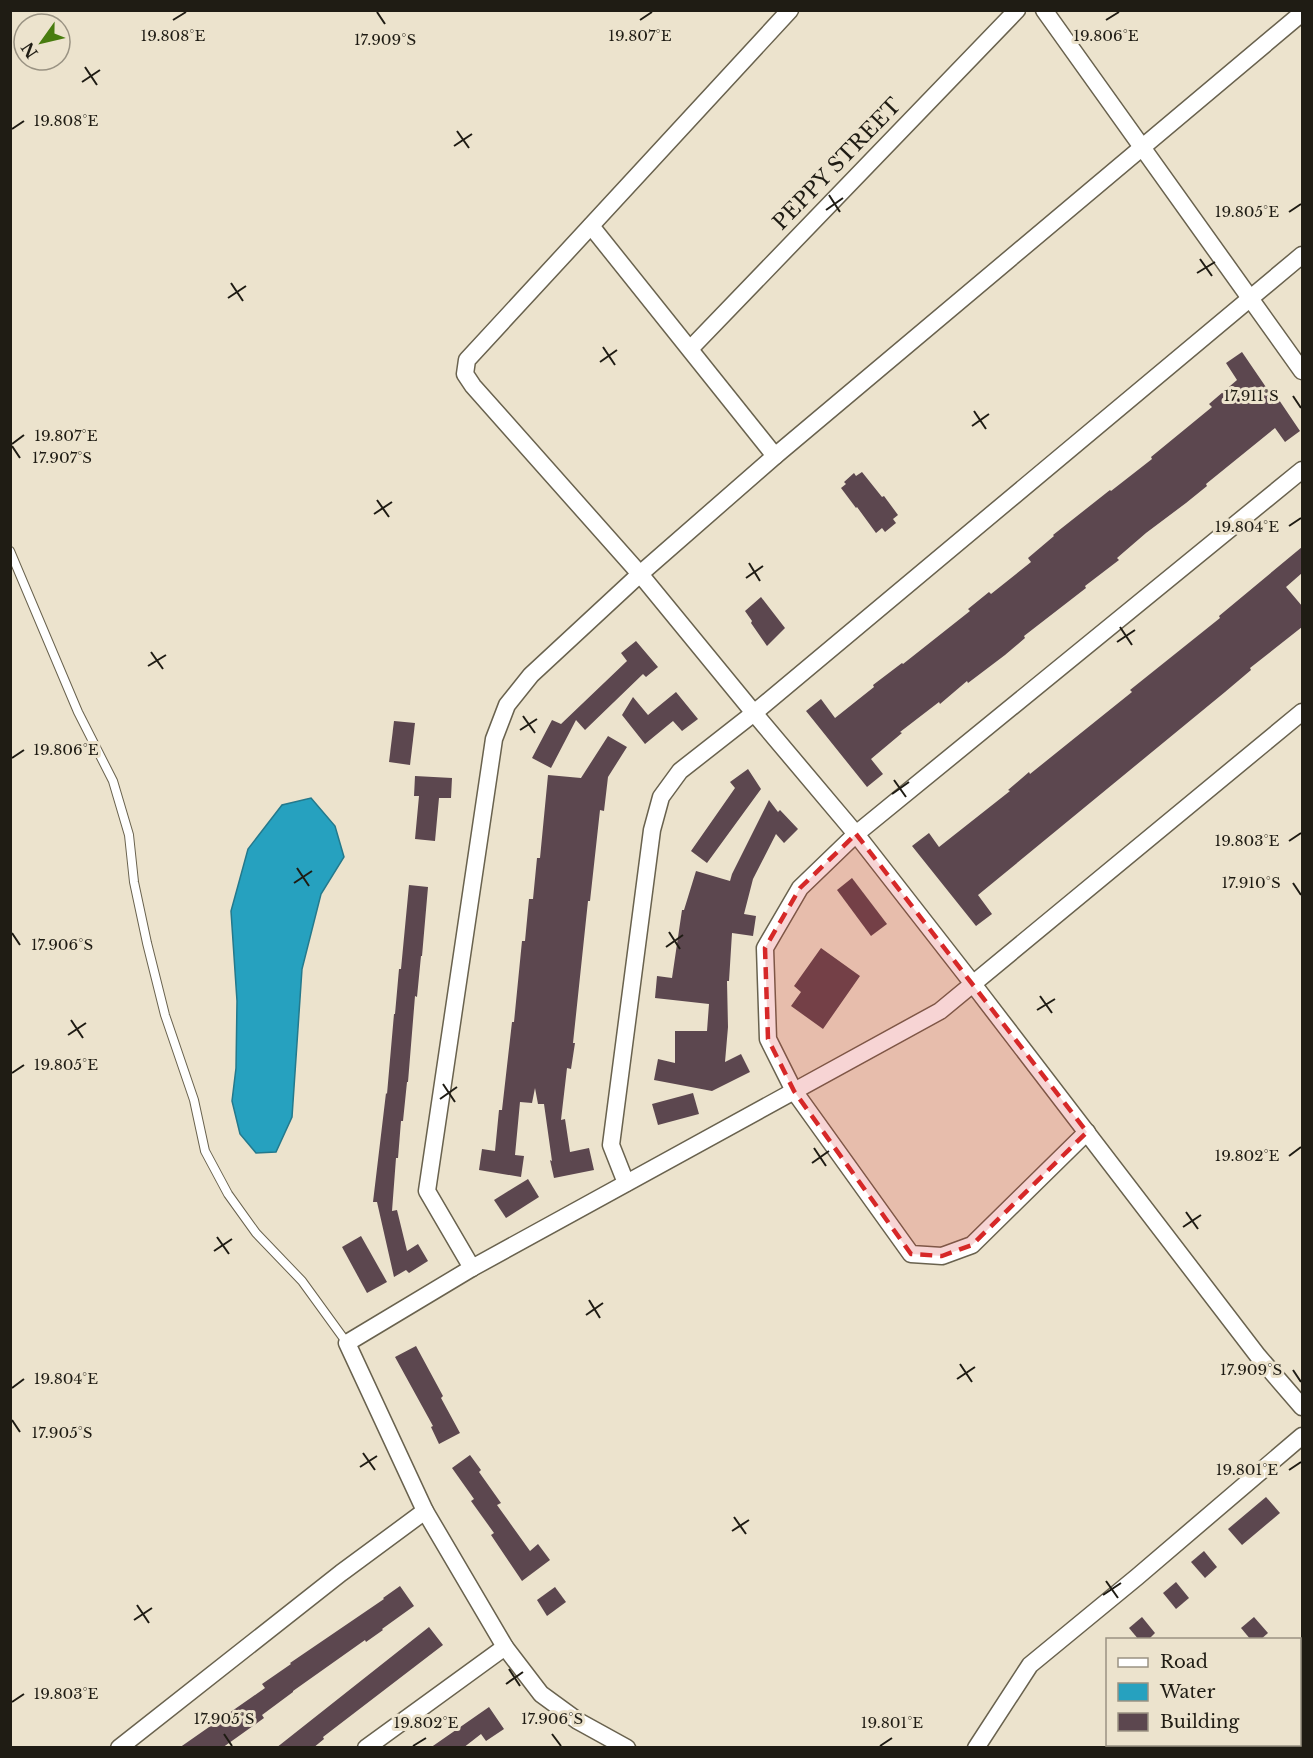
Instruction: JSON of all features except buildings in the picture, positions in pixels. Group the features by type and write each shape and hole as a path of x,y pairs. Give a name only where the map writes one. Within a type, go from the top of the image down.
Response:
{"street":[{"path":"790,10 467,360 465,374 473,386 640,574 856,834 1258,1356 1302,1407"},
{"name":"PEPPY STREET","path":"690,349 1017,10"},
{"path":"1044,10 1302,371"},
{"path":"472,1268 427,1191 494,739 507,705 531,675 640,574 775,456 1302,13"},
{"path":"591,226 775,456"},
{"path":"626,1183 611,1145 652,830 662,797 681,771 754,713 1302,255"},
{"path":"1087,1132 972,1245 942,1256 911,1254 794,1091 768,1039 765,948 800,888 856,834 1302,470"},
{"path":"627,1748 578,1721 542,1694 505,1647 425,1511 347,1343 472,1268 940,1011 1302,712"},
{"path":"976,1748 1030,1665 1302,1436"},
{"path":"118,1748 341,1573 425,1511"},
{"path":"366,1748 505,1647"}],"lane":[{"path":"10,551 78,712 113,781 129,835 134,882 147,943 165,1015 194,1100 205,1151 228,1194 256,1233 302,1281 347,1343"}],"highlighted area":[{"path":"856,834 1087,1132 972,1245 942,1256 911,1254 794,1091 768,1039 765,948 800,888"}],"water":[{"path":"311,798 335,826 344,857 321,894 302,969 292,1117 276,1152 256,1153 240,1134 232,1101 236,1068 237,1001 231,911 248,849 282,805"}]}
